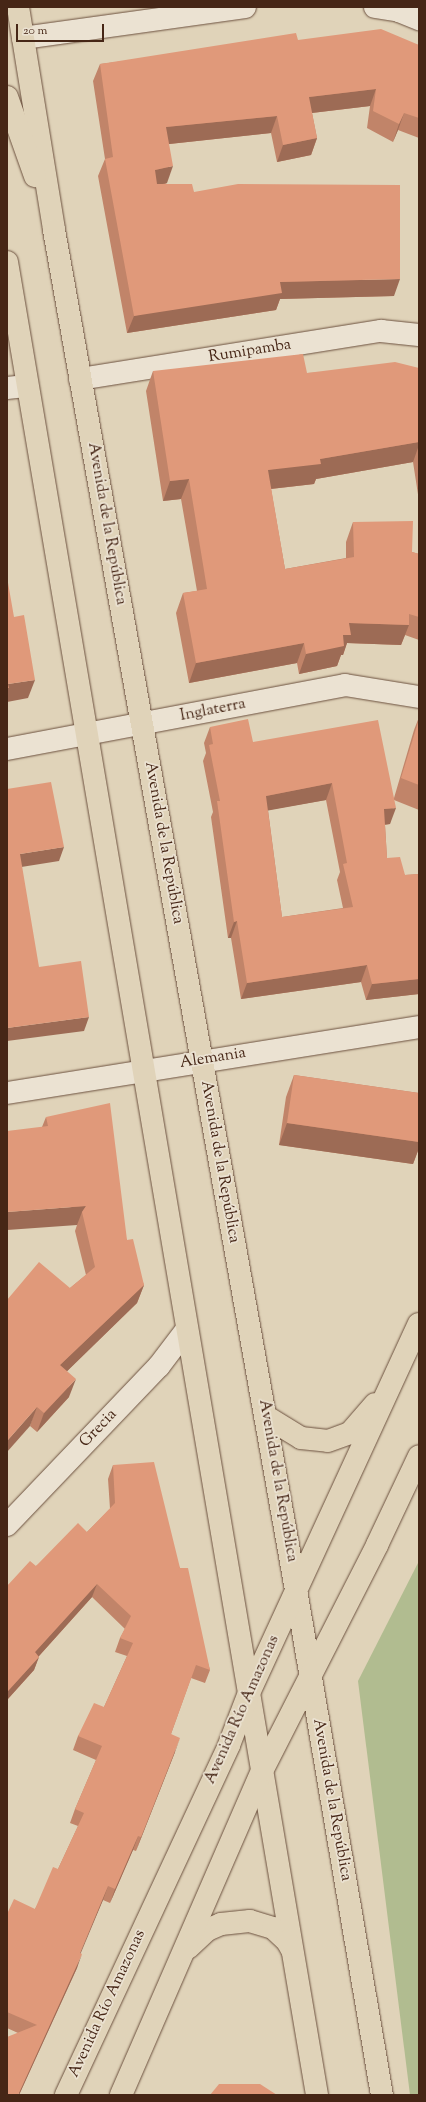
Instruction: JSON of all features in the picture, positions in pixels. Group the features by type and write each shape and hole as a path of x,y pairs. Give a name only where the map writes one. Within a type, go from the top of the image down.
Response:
{"main road":[{"name":"Avenida de la República","path":"18,7 54,230 296,1590 382,2095"},
{"name":"Avenida de la República","path":"7,97 54,230"},
{"path":"7,262 17,387 87,736 317,2095"},
{"name":"Avenida Río Amazonas","path":"66,2095 225,1753 249,1693 397,1376 419,1324"},
{"path":"265,1416 301,1438 313,1441 340,1438 360,1423 397,1376"},
{"path":"121,2095 262,1771 310,1675 411,1485 419,1456"},
{"path":"181,1956 207,1930 221,1924 238,1921 250,1921 273,1928 287,1941 292,1951"}],"street":[{"path":"23,38 246,7"},
{"path":"375,7 399,11 419,19"},
{"name":"Rumipamba","path":"80,379 382,331 419,335"},
{"name":"Inglaterra","path":"7,749 87,736 345,685 419,697"},
{"name":"Alemania","path":"7,1093 419,1027"},
{"name":"Grecia","path":"7,1525 160,1366 187,1329"}],"green space":[{"path":"419,1561 419,2095 410,2095 358,1681"}],"building":[{"path":"381,29 419,45 419,118 404,113 399,124 373,111 376,89 309,97 317,138 283,145 277,116 166,127 173,166 155,170 157,184 192,184 194,192 238,184 400,185 400,279 280,282 282,293 134,316 105,159 113,157 100,64 296,33 298,40"},
{"path":"303,354 307,373 395,362 419,368 419,442 320,459 321,464 268,470 285,569 354,557 353,522 413,521 412,552 419,554 419,617 409,614 409,625 349,623 351,635 343,635 344,646 306,654 304,643 196,663 183,593 207,589 189,479 170,481 153,371"},
{"path":"7,577 14,617 24,615 35,680 8,684 9,688 7,688"},
{"path":"248,719 253,742 378,720 396,808 384,809 387,858 400,857 405,875 419,874 419,979 372,984 367,965 247,983 237,921 234,922 217,801 220,801 209,745 213,744 210,727","holes":["332,783 347,863 343,864 353,907 282,917 266,796"]},
{"path":"419,719 419,785 401,778"},
{"path":"51,782 64,847 20,854 39,967 81,961 89,1017 7,1028 7,789"},
{"path":"294,1075 419,1093 419,1142 287,1123"},
{"path":"110,1103 127,1240 133,1239 144,1285 60,1365 76,1379 44,1413 37,1407 7,1441 7,1300 39,1262 70,1288 95,1267 82,1212 86,1206 7,1212 7,1131 48,1126 46,1117"},
{"path":"154,1462 180,1568 188,1568 210,1670 196,1665 171,1734 180,1738 141,1837 138,1836 115,1889 108,1886 80,1953 82,1954 18,2095 7,2095 7,2037 37,2025 7,2012 7,1914 14,1899 35,1909 53,1867 58,1869 84,1813 75,1809 102,1746 78,1736 94,1703 104,1707 133,1643 120,1638 131,1616 97,1584 35,1652 39,1657 8,1691 7,1586 30,1561 36,1566 78,1523 87,1532 115,1503 113,1465"},
{"path":"219,2084 260,2084 277,2095 210,2095"}]}
